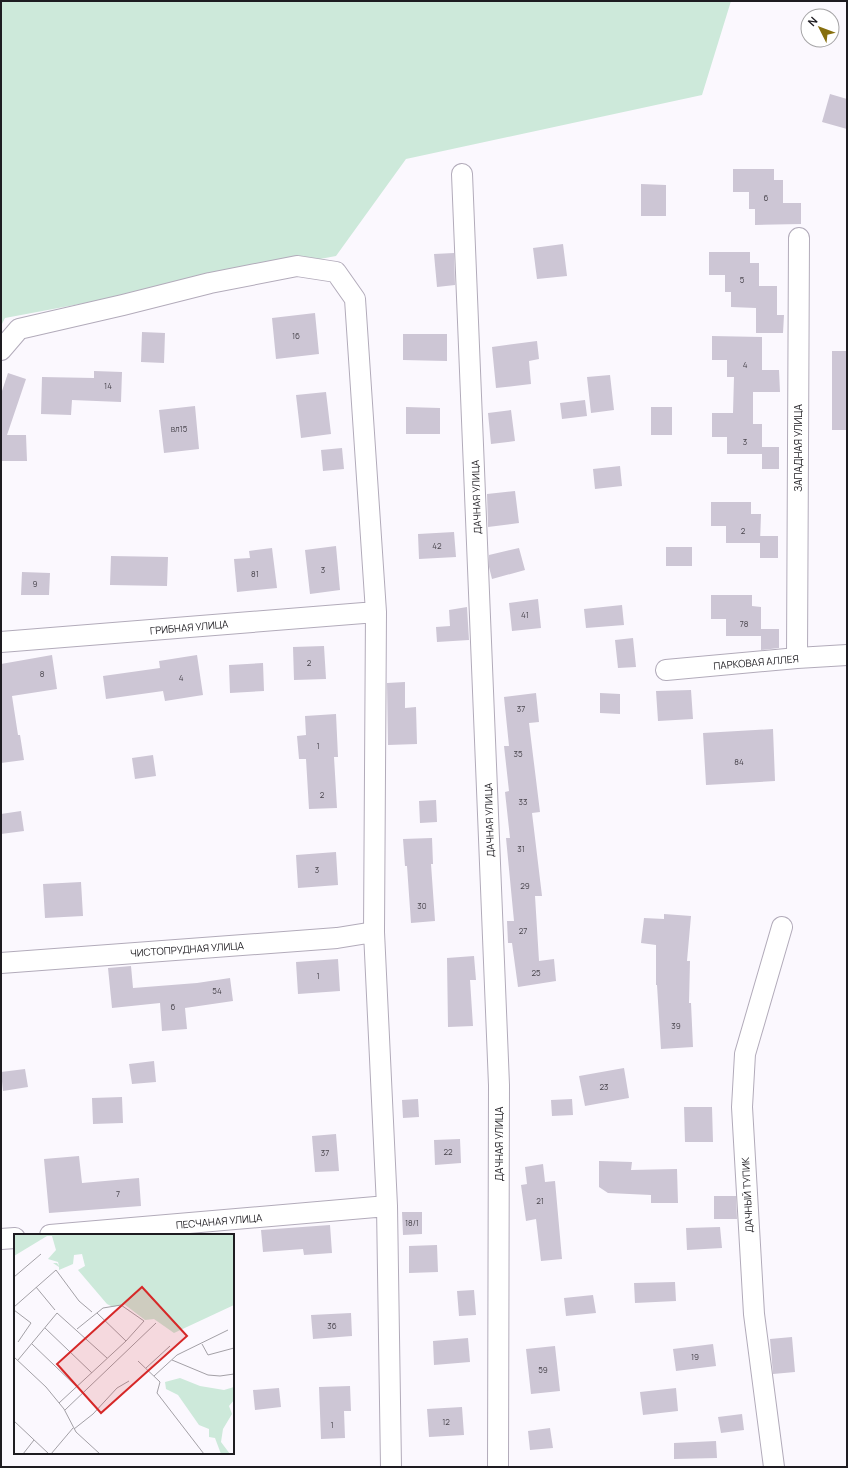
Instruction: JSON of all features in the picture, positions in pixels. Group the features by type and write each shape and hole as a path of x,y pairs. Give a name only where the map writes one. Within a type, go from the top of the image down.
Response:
{"street":[{"name":"ДАЧНАЯ УЛИЦА","path":"462,174 499,1085 498,1467"},
{"name":"ЗАПАДНАЯ УЛИЦА","path":"797,658 799,238"},
{"path":"1,350 19,329 210,283 296,266 336,272 355,299 376,612 374,932 387,1206 391,1467"},
{"name":"ГРИБНАЯ УЛИЦА","path":"1,642 376,612"},
{"name":"ПАРКОВАЯ АЛЛЕЯ","path":"666,670 847,655"},
{"name":"ДАЧНЫЙ ТУПИК","path":"774,1467 754,1314 742,1107 745,1054 782,927"},
{"name":"ЧИСТОПРУДНАЯ УЛИЦА","path":"1,963 337,938 374,932"},
{"name":"ПЕСЧАНАЯ УЛИЦА","path":"62,1234 387,1206"},
{"path":"1,1239 14,1238"}],"green space":[{"path":"1,1 731,1 702,95 406,159 336,256 5,318 1,326"}],"building":[{"path":"830,94 847,99 847,129 822,122"},
{"path":"733,169 774,169 774,180 783,180 783,203 801,203 801,224 755,225 755,209 749,209 749,192 733,192"},
{"path":"641,184 666,185 666,216 641,216"},
{"path":"563,244 567,276 537,279 533,248"},
{"path":"709,252 750,252 750,263 759,263 759,286 777,286 777,315 784,315 783,333 756,333 756,308 731,307 731,292 725,292 725,275 709,275"},
{"path":"454,253 455,285 437,287 434,254"},
{"path":"315,313 319,354 276,359 272,318"},
{"path":"142,332 165,333 164,363 141,362"},
{"path":"403,334 447,334 447,361 403,360"},
{"path":"712,336 762,337 762,370 779,370 780,392 753,392 753,424 762,424 762,447 779,447 779,469 762,469 762,454 727,454 727,437 712,437 712,413 733,413 734,377 727,377 727,360 712,360"},
{"path":"537,341 539,359 529,361 531,384 496,388 492,347"},
{"path":"832,351 847,351 847,430 832,430"},
{"path":"94,371 122,372 121,402 72,400 71,415 41,414 42,377 94,378"},
{"path":"8,373 26,379 7,435 26,435 27,461 1,461 1,394"},
{"path":"610,375 614,410 591,413 587,377"},
{"path":"326,392 331,434 301,438 296,395"},
{"path":"585,400 587,416 562,419 560,403"},
{"path":"195,406 199,449 164,453 159,410"},
{"path":"406,407 440,408 440,434 406,434"},
{"path":"651,407 672,407 672,435 651,435"},
{"path":"511,410 515,441 491,444 488,413"},
{"path":"342,448 344,469 323,471 321,450"},
{"path":"620,466 622,486 595,489 593,469"},
{"path":"515,491 519,523 488,527 487,494"},
{"path":"711,502 751,502 751,514 761,514 760,543 726,543 726,526 711,526"},
{"path":"454,532 456,557 419,559 418,534"},
{"path":"760,536 778,536 778,558 760,558"},
{"path":"336,546 340,590 310,594 305,550"},
{"path":"666,547 692,547 692,566 666,566"},
{"path":"272,548 277,588 237,592 234,559 250,558 249,551"},
{"path":"519,548 525,570 492,579 489,567 489,555"},
{"path":"111,556 168,557 167,586 110,585"},
{"path":"22,572 50,573 49,595 21,595"},
{"path":"711,595 752,595 752,606 761,607 761,629 779,629 779,648 761,650 761,636 726,636 726,619 711,619"},
{"path":"538,599 541,628 512,631 509,603"},
{"path":"622,605 624,625 586,628 584,609"},
{"path":"467,607 469,640 437,642 436,627 450,626 449,610"},
{"path":"633,638 636,667 618,668 615,640"},
{"path":"324,646 326,679 294,680 293,647"},
{"path":"52,655 57,689 12,696 18,735 20,735 24,760 1,763 1,664"},
{"path":"197,655 203,695 165,701 163,691 106,699 103,676 160,668 159,661"},
{"path":"263,663 264,691 230,693 229,665"},
{"path":"405,682 405,708 416,707 417,744 388,745 387,683"},
{"path":"691,690 693,719 658,721 656,691"},
{"path":"536,693 539,722 529,723 540,812 532,813 542,896 535,896 539,961 554,959 556,981 518,987 512,943 508,943 507,921 514,921 506,838 510,838 505,792 509,791 504,746 509,746 504,697"},
{"path":"600,693 620,694 620,714 600,713"},
{"path":"336,714 338,757 334,757 337,808 309,809 306,759 299,759 297,736 306,735 305,716"},
{"path":"773,729 775,781 706,785 703,733"},
{"path":"153,755 156,776 135,779 132,758"},
{"path":"436,800 437,822 420,823 419,801"},
{"path":"21,811 24,831 1,834 1,814"},
{"path":"432,838 433,864 431,864 435,921 411,923 407,866 405,866 403,839"},
{"path":"336,852 338,885 298,888 296,855"},
{"path":"81,882 83,916 45,918 43,884"},
{"path":"664,914 691,916 687,961 690,961 689,1003 691,1003 693,1047 661,1049 656,985 656,945 641,943 644,918 664,919"},
{"path":"474,956 476,980 470,980 473,1026 448,1027 447,958"},
{"path":"338,959 340,991 298,994 296,962"},
{"path":"131,966 133,988 197,983 230,978 233,1001 185,1008 187,1029 162,1031 160,1003 112,1008 108,968"},
{"path":"154,1061 156,1082 132,1084 129,1064"},
{"path":"624,1068 629,1098 585,1106 579,1076"},
{"path":"25,1069 28,1087 3,1091 1,1072"},
{"path":"122,1097 123,1123 93,1124 92,1098"},
{"path":"418,1099 419,1117 403,1118 402,1100"},
{"path":"572,1099 573,1115 552,1116 551,1100"},
{"path":"684,1107 712,1107 713,1142 685,1142"},
{"path":"336,1134 339,1171 315,1172 312,1136"},
{"path":"460,1139 461,1163 435,1165 434,1140"},
{"path":"79,1156 82,1183 139,1178 141,1206 49,1213 44,1159"},
{"path":"599,1161 632,1162 631,1170 677,1169 678,1203 651,1203 651,1195 608,1193 599,1187"},
{"path":"543,1164 545,1182 555,1181 562,1259 541,1261 536,1219 526,1221 521,1185 527,1184 525,1167"},
{"path":"714,1196 736,1196 737,1219 714,1219"},
{"path":"402,1212 422,1212 422,1234 403,1235"},
{"path":"330,1225 332,1253 304,1255 303,1249 263,1252 261,1230"},
{"path":"720,1227 722,1248 687,1250 686,1228"},
{"path":"437,1245 438,1272 409,1273 409,1246"},
{"path":"675,1282 676,1301 635,1303 634,1283"},
{"path":"474,1290 476,1315 459,1316 457,1291"},
{"path":"593,1295 596,1313 566,1316 564,1298"},
{"path":"351,1313 352,1336 313,1339 311,1315"},
{"path":"792,1337 795,1372 773,1374 770,1339"},
{"path":"468,1338 470,1362 434,1365 433,1341"},
{"path":"713,1344 716,1366 676,1371 673,1349"},
{"path":"555,1346 560,1391 531,1394 526,1349"},
{"path":"350,1386 351,1411 344,1411 345,1438 321,1439 319,1387"},
{"path":"279,1388 281,1407 255,1410 253,1390"},
{"path":"676,1388 678,1411 643,1415 640,1392"},
{"path":"462,1407 464,1435 429,1437 427,1409"},
{"path":"742,1414 744,1430 721,1433 718,1417"},
{"path":"550,1428 553,1448 530,1450 528,1431"},
{"path":"716,1441 717,1458 674,1459 674,1443"}]}
